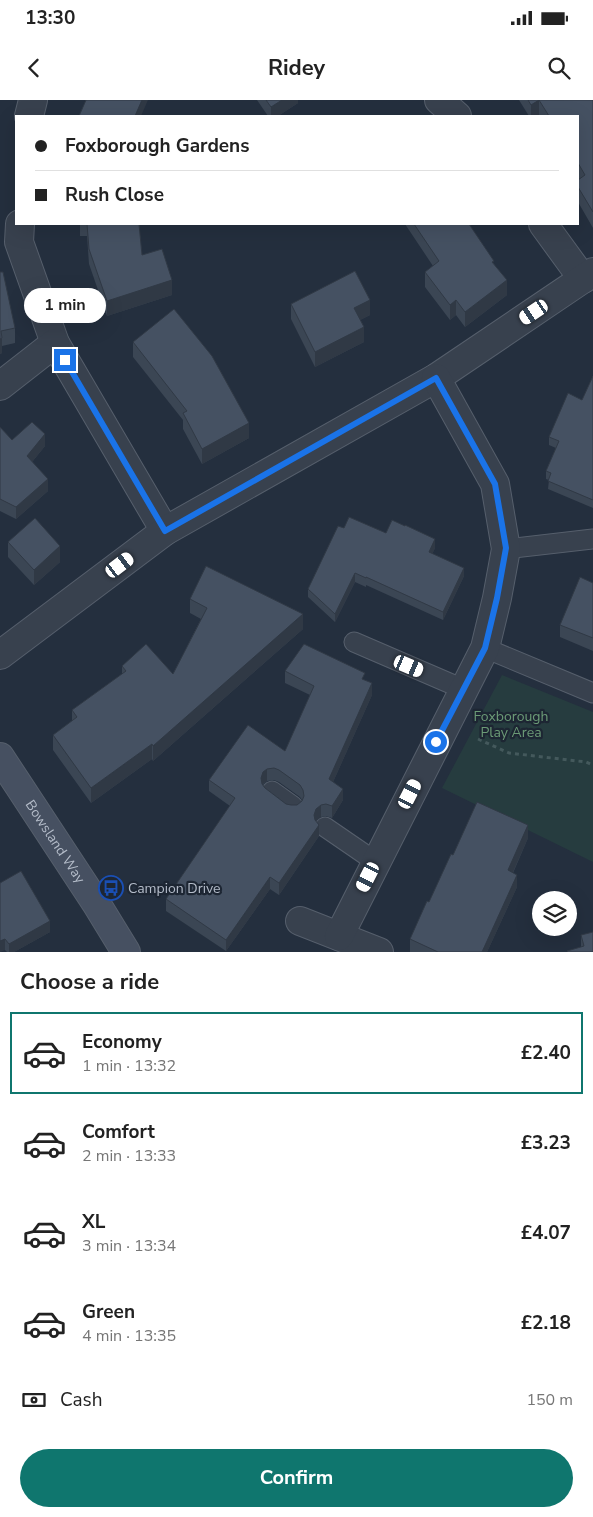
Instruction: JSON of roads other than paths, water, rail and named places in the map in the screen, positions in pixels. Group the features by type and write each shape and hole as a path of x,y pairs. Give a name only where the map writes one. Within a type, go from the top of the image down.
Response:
{"street":[{"path":"29,115 33,100"},
{"path":"439,100 456,115"},
{"path":"20,225 19,242 55,343 165,531"},
{"path":"0,655 165,531 436,378 588,276 544,225"},
{"path":"0,386 55,343"},
{"path":"339,936 485,648 506,548 495,484 436,378"},
{"name":"Bowsland Way","path":"0,757 126,952"},
{"path":"300,921 378,952"}],"lane":[{"path":"506,548 593,539"},
{"path":"354,642 463,689"},
{"path":"485,648 593,693"},
{"path":"272,792 293,806"},
{"path":"325,827 376,862"}],"place":[{"name":"Campion Drive","path":"111,888"}],"park label":[{"name":"Foxborough Play Area","path":"511,724"}]}
